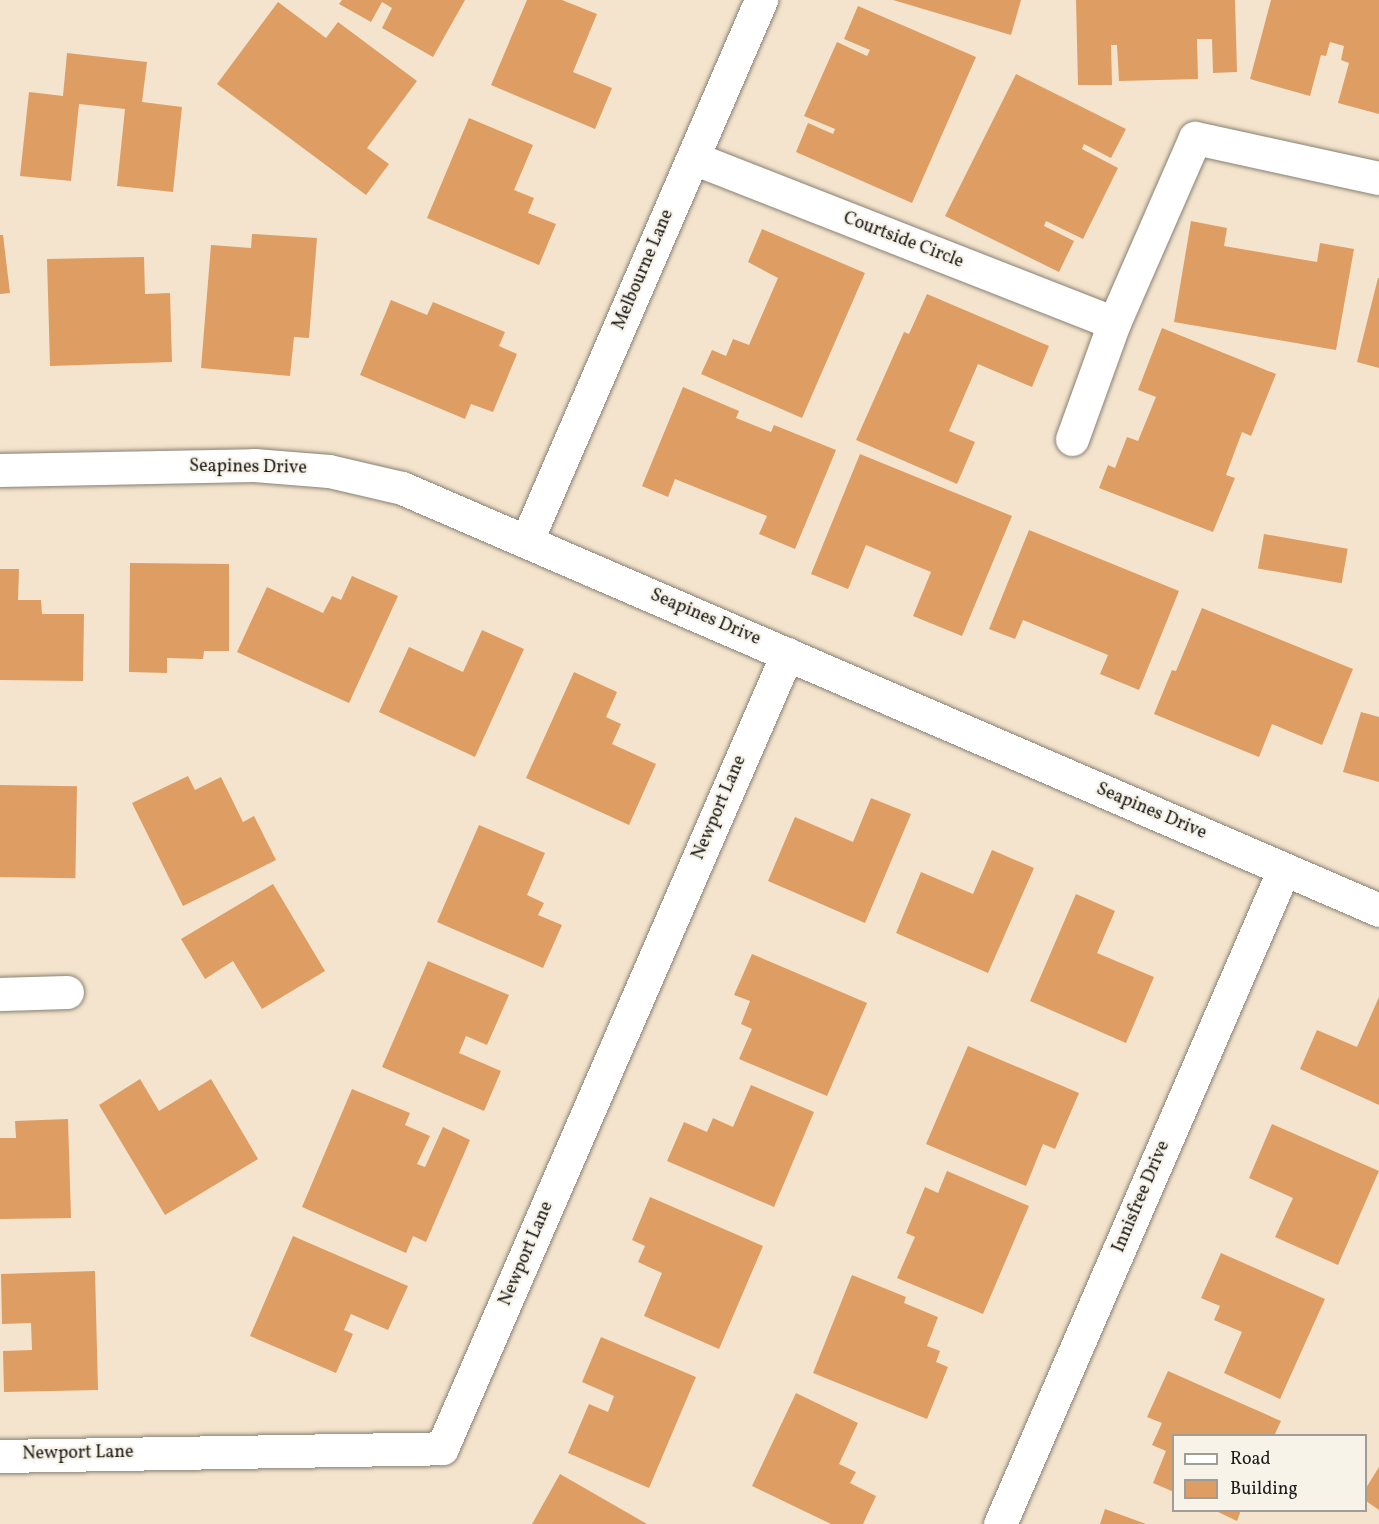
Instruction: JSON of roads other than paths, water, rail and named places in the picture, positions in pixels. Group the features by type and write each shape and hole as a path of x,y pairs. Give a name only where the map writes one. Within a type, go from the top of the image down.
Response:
{"street":[{"name":"Melbourne Lane","path":"527,540 761,0"},
{"path":"1072,439 1114,323 1195,138 1379,178"},
{"name":"Courtside Circle","path":"693,158 1114,323"},
{"name":"Seapines Drive","path":"0,470 254,465 329,471 402,488 527,540 1379,910"},
{"name":"Newport Lane","path":"0,1456 442,1448 787,654"},
{"name":"Innisfree Drive","path":"1000,1524 1284,869"},
{"path":"0,993 67,992"}]}
